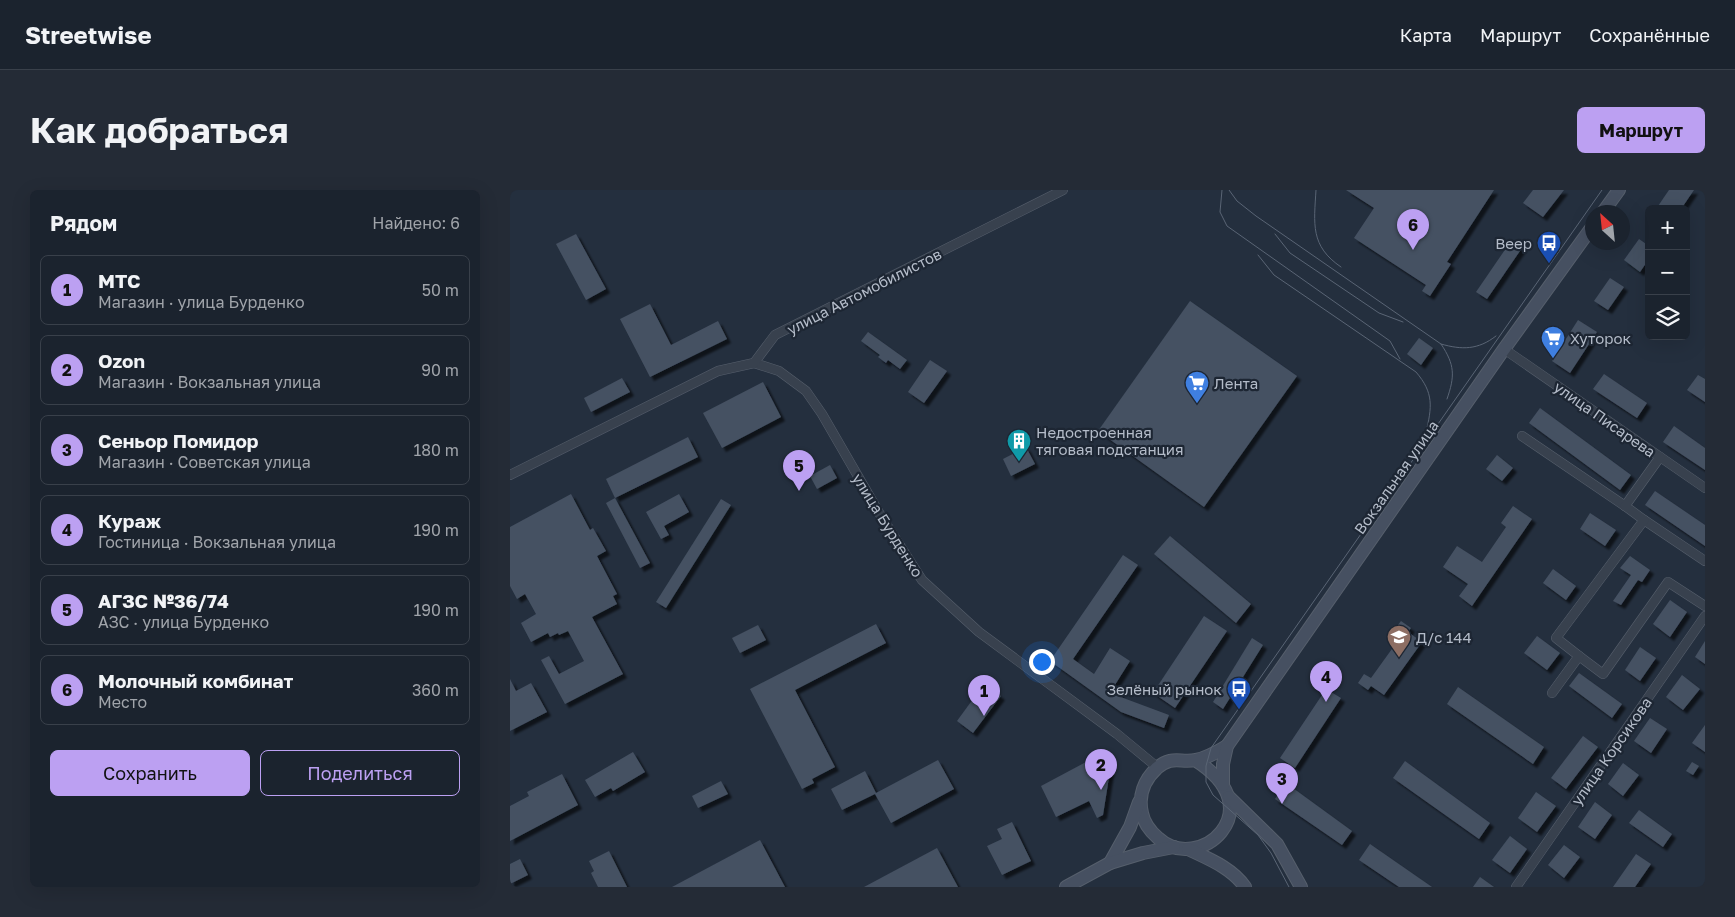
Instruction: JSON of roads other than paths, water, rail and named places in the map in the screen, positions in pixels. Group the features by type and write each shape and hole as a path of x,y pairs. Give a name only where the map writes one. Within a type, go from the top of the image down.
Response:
{"main road":[{"path":"1608,205 1619,190"},
{"name":"Вокзальная улица","path":"1222,785 1223,764 1227,746 1504,349 1585,237"},
{"name":"Вокзальная улица","path":"1194,760 1210,755 1227,746"},
{"path":"1110,863 1130,828 1148,778 1157,768 1170,760 1187,759 1194,760 1206,768 1230,797 1277,844 1301,887"},
{"path":"1142,791 1140,805 1143,819 1150,832 1161,841 1174,847 1188,849 1216,862 1237,876 1245,887"},
{"path":"1188,849 1202,846 1215,839 1224,828 1230,815 1230,797"},
{"path":"1074,885 1110,863 1143,852 1174,847"}],"street":[{"name":"улица Автомобилистов","path":"754,363 776,335 1063,190"},
{"name":"улица Писарева","path":"1504,349 1705,488"},
{"path":"510,475 718,371 754,363"},
{"name":"улица Бурденко","path":"754,363 779,371 806,391 822,414 881,516 922,580 979,632 1117,734 1157,768"},
{"path":"1522,436 1705,561"},
{"path":"1625,506 1660,457"},
{"path":"1644,520 1556,638 1603,674 1668,582 1705,606"},
{"name":"улица Корсикова","path":"1516,887 1705,616"},
{"path":"1552,693 1579,656"}],"tram line":[{"path":"1222,190 1220,212 1227,226 1390,341 1400,359"},
{"path":"1229,190 1237,201 1256,216 1441,344 1449,358 1452,371 1447,399"},
{"path":"1316,190 1316,233 1324,251 1341,267"},
{"path":"1289,887 1271,853 1258,835 1213,795 1206,782 1206,766 1211,748 1602,190"},
{"path":"1275,234 1290,253 1379,313 1403,322"},
{"path":"1258,255 1274,275 1416,372 1429,394 1430,415 1426,432"},
{"path":"1441,344 1470,348 1483,344 1496,336"}],"place":[{"name":"Молочный комбинат","path":"1413,250"},
{"name":"Веер","path":"1549,264"},
{"name":"Хуторок","path":"1553,359"},
{"name":"Лента","path":"1197,404"},
{"name":"Недостроенная тяговая подстанция","path":"1019,462"},
{"name":"АГЗС №36/74","path":"799,491"},
{"name":"Д/с 144","path":"1399,658"},
{"name":"Кураж","path":"1326,702"},
{"name":"Зелёный рынок","path":"1239,710"},
{"name":"МТС","path":"984,716"},
{"name":"Ozon","path":"1101,790"},
{"name":"Сеньор Помидор","path":"1282,804"}]}
